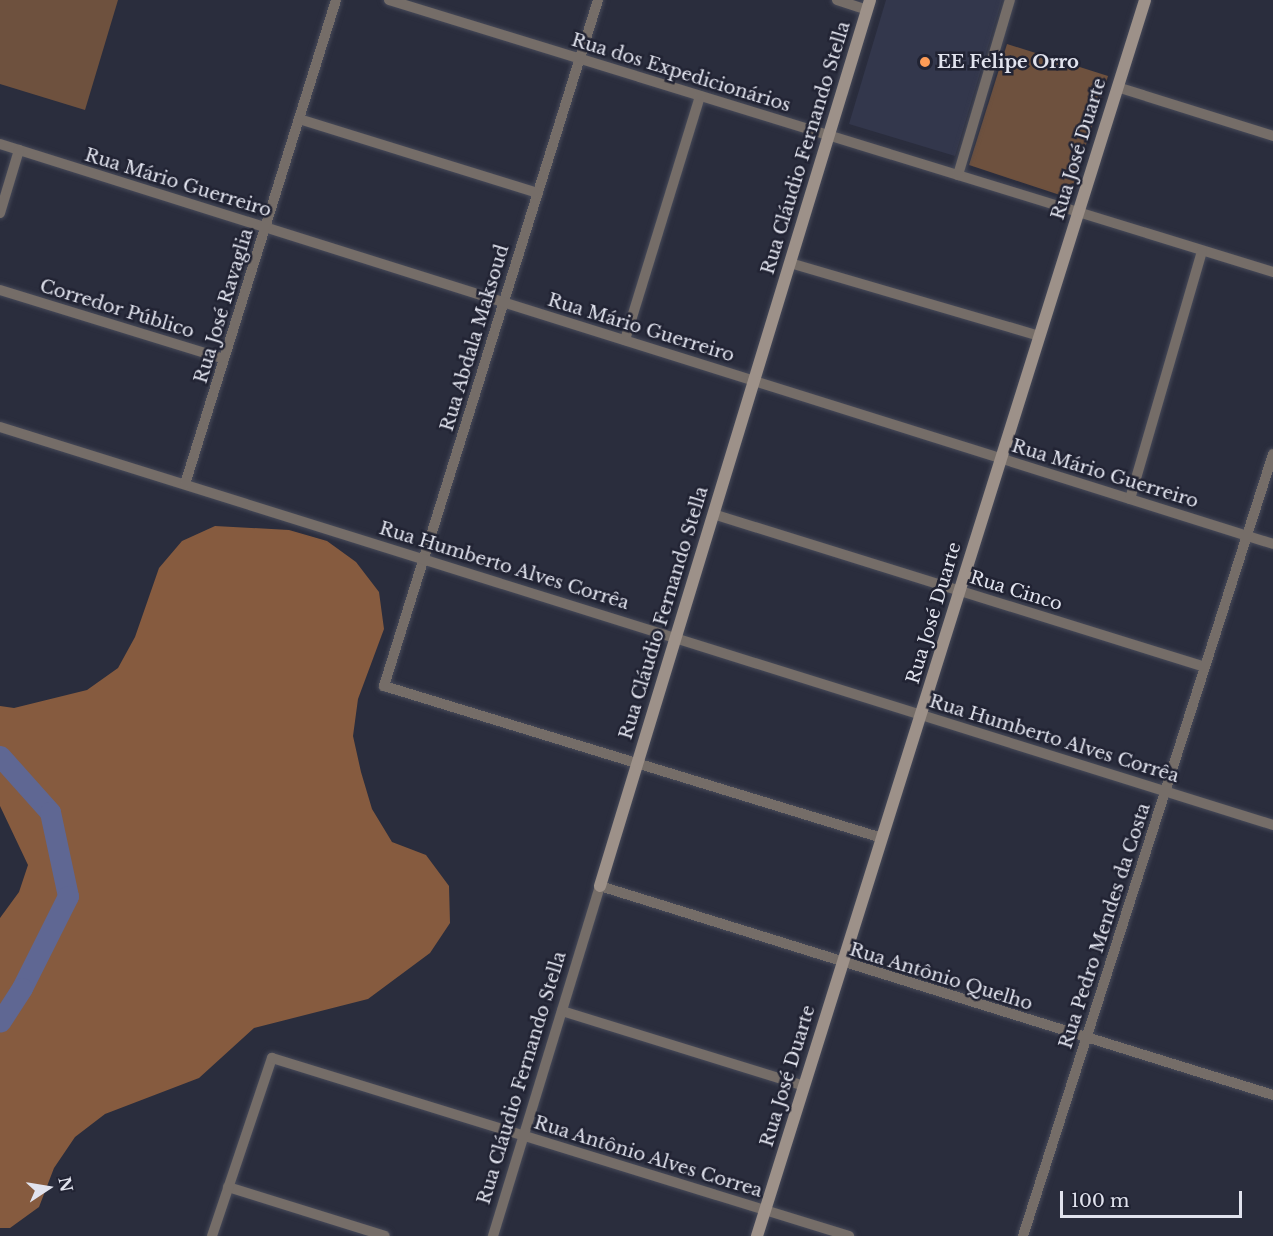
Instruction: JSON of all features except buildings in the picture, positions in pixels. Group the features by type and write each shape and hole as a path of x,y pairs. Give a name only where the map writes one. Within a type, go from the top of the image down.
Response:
{"street":[{"name":"Rua José Ravaglia","path":"185,484 336,0"},
{"name":"Rua dos Expedicionários","path":"389,0 1273,272"},
{"name":"Rua Abdala Maksoud","path":"598,0 384,686 638,762"},
{"path":"837,0 869,5"},
{"path":"958,175 1010,0"},
{"name":"Rua José Duarte","path":"757,1236 1144,0"},
{"name":"Rua Cláudio Fernando Stella","path":"493,1236 869,5"},
{"path":"1117,87 1273,136"},
{"path":"625,340 700,96"},
{"path":"299,119 538,193"},
{"name":"Rua Mário Guerreiro","path":"0,144 1273,544"},
{"path":"0,213 19,150"},
{"path":"1131,499 1202,251"},
{"path":"790,263 1039,336"},
{"name":"Corredor Público","path":"0,290 224,359"},
{"name":"Rua Humberto Alves Corrêa","path":"0,427 1273,825"},
{"name":"Rua Pedro Mendes da Costa","path":"1023,1236 1273,454"},
{"name":"Rua Cinco","path":"713,514 1205,667"},
{"path":"638,762 882,838"},
{"name":"Rua Antônio Quelho","path":"600,886 843,964 1273,1095"},
{"path":"562,1011 804,1086"},
{"name":"Rua Antônio Alves Correa","path":"212,1236 272,1058 849,1236"},
{"path":"228,1187 386,1236"}],"shaded area":[{"path":"0,0 118,0 85,110 0,84"},
{"name":"EE Felipe Orro","path":"886,0 1002,0 955,156 849,124"},
{"path":"1007,44 1108,76 1069,198 969,165"},
{"path":"215,526 289,530 327,541 356,562 379,592 384,629 358,699 353,736 372,809 392,842 426,855 449,886 450,923 430,953 368,999 254,1028 199,1078 105,1114 75,1137 54,1168 39,1207 10,1228 0,1228 0,918 19,892 28,865 0,806 0,706 14,708 87,690 118,668 135,637 159,568 182,541"}],"waterway":[{"path":"0,756 50,812 68,896 22,988 0,1022"}],"place":[{"name":"EE Felipe Orro","path":"925,62"}]}
